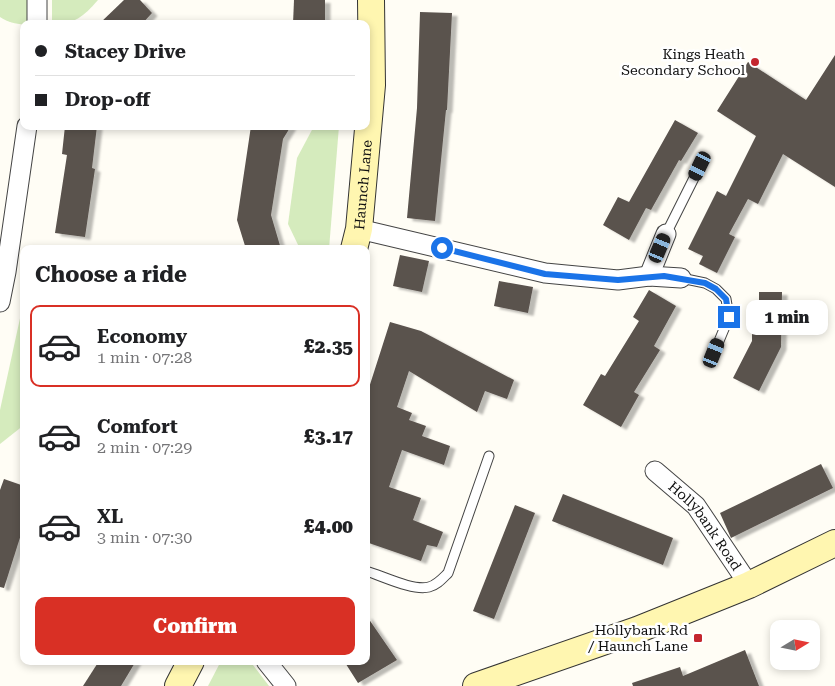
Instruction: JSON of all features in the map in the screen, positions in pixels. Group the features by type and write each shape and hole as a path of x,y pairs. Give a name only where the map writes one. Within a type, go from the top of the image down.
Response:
{"street":[{"path":"37,0 37,20"},
{"name":"Haunch Lane","path":"370,104 372,85 371,0"},
{"path":"0,302 22,171 27,130"},
{"name":"Haunch Lane","path":"356,239 367,130"},
{"path":"649,276 666,234"},
{"path":"356,239 545,274 618,280 649,276 681,278"},
{"name":"Hollybank Road","path":"655,471 696,506 749,585"},
{"name":"Hollybank Road","path":"476,686 521,675 637,630 749,585 835,543"},
{"path":"178,686 189,665"},
{"path":"269,665 286,686"}],"lane":[{"path":"666,234 700,166"},
{"path":"681,278 705,283 716,289 726,299 729,317 714,353"},
{"path":"370,572 416,588 429,587 439,582 448,573 489,456"}],"green space":[{"path":"0,0 27,0 28,20 20,20 20,24 7,21 0,17"},
{"path":"52,0 98,0 88,11 75,20 52,20"},
{"path":"312,130 339,130 329,245 298,245 288,224 297,158"},
{"path":"20,318 20,428 0,444 0,410"},
{"path":"219,665 253,665 269,686 208,686"}],"building":[{"path":"124,0 140,0 152,13 146,20 103,20"},
{"path":"294,0 325,0 325,20 293,20"},
{"path":"420,12 452,13 447,110 435,221 407,218 417,108"},
{"path":"835,55 835,187 783,154 758,204 748,199 729,234 735,237 717,273 699,264 703,256 688,249 717,191 726,196 756,136 717,111 748,62 806,100"},
{"path":"675,120 698,133 681,161 679,160 651,210 646,208 629,240 603,225 618,197 629,202"},
{"path":"65,130 97,130 92,168 95,169 85,237 55,233 67,155 62,154"},
{"path":"250,130 289,130 283,139 271,215 280,245 245,245 237,220"},
{"path":"400,255 429,261 422,292 393,286"},
{"path":"499,281 533,287 528,313 494,306"},
{"path":"649,290 676,306 654,346 660,350 634,392 639,395 621,427 583,405 601,374 605,376 639,321 633,317"},
{"path":"759,292 782,292 781,347 759,391 733,378 752,341 752,317 759,317"},
{"path":"390,322 421,331 514,380 507,399 485,391 477,412 409,371 397,407 412,413 409,420 426,426 422,436 450,446 444,465 402,450 389,487 421,498 413,520 443,532 437,547 427,545 421,561 370,543 370,384"},
{"path":"821,464 833,488 731,538 720,513"},
{"path":"4,479 20,485 20,538 4,588 0,587 0,490"},
{"path":"563,494 673,538 663,565 552,521"},
{"path":"515,505 535,513 494,619 473,611"},
{"path":"370,621 397,660 358,683 347,665 370,665"},
{"path":"745,650 759,686 633,686 632,683 680,667 683,676"},
{"path":"96,665 134,665 121,686 83,686"}],"place":[{"name":"Kings Heath Secondary School","path":"755,62"},
{"name":"Hollybank Rd / Haunch Lane","path":"698,638"}],"route":[{"path":"442,248 545,274 618,280 664,276 705,283 716,289 726,299 729,317"}]}
